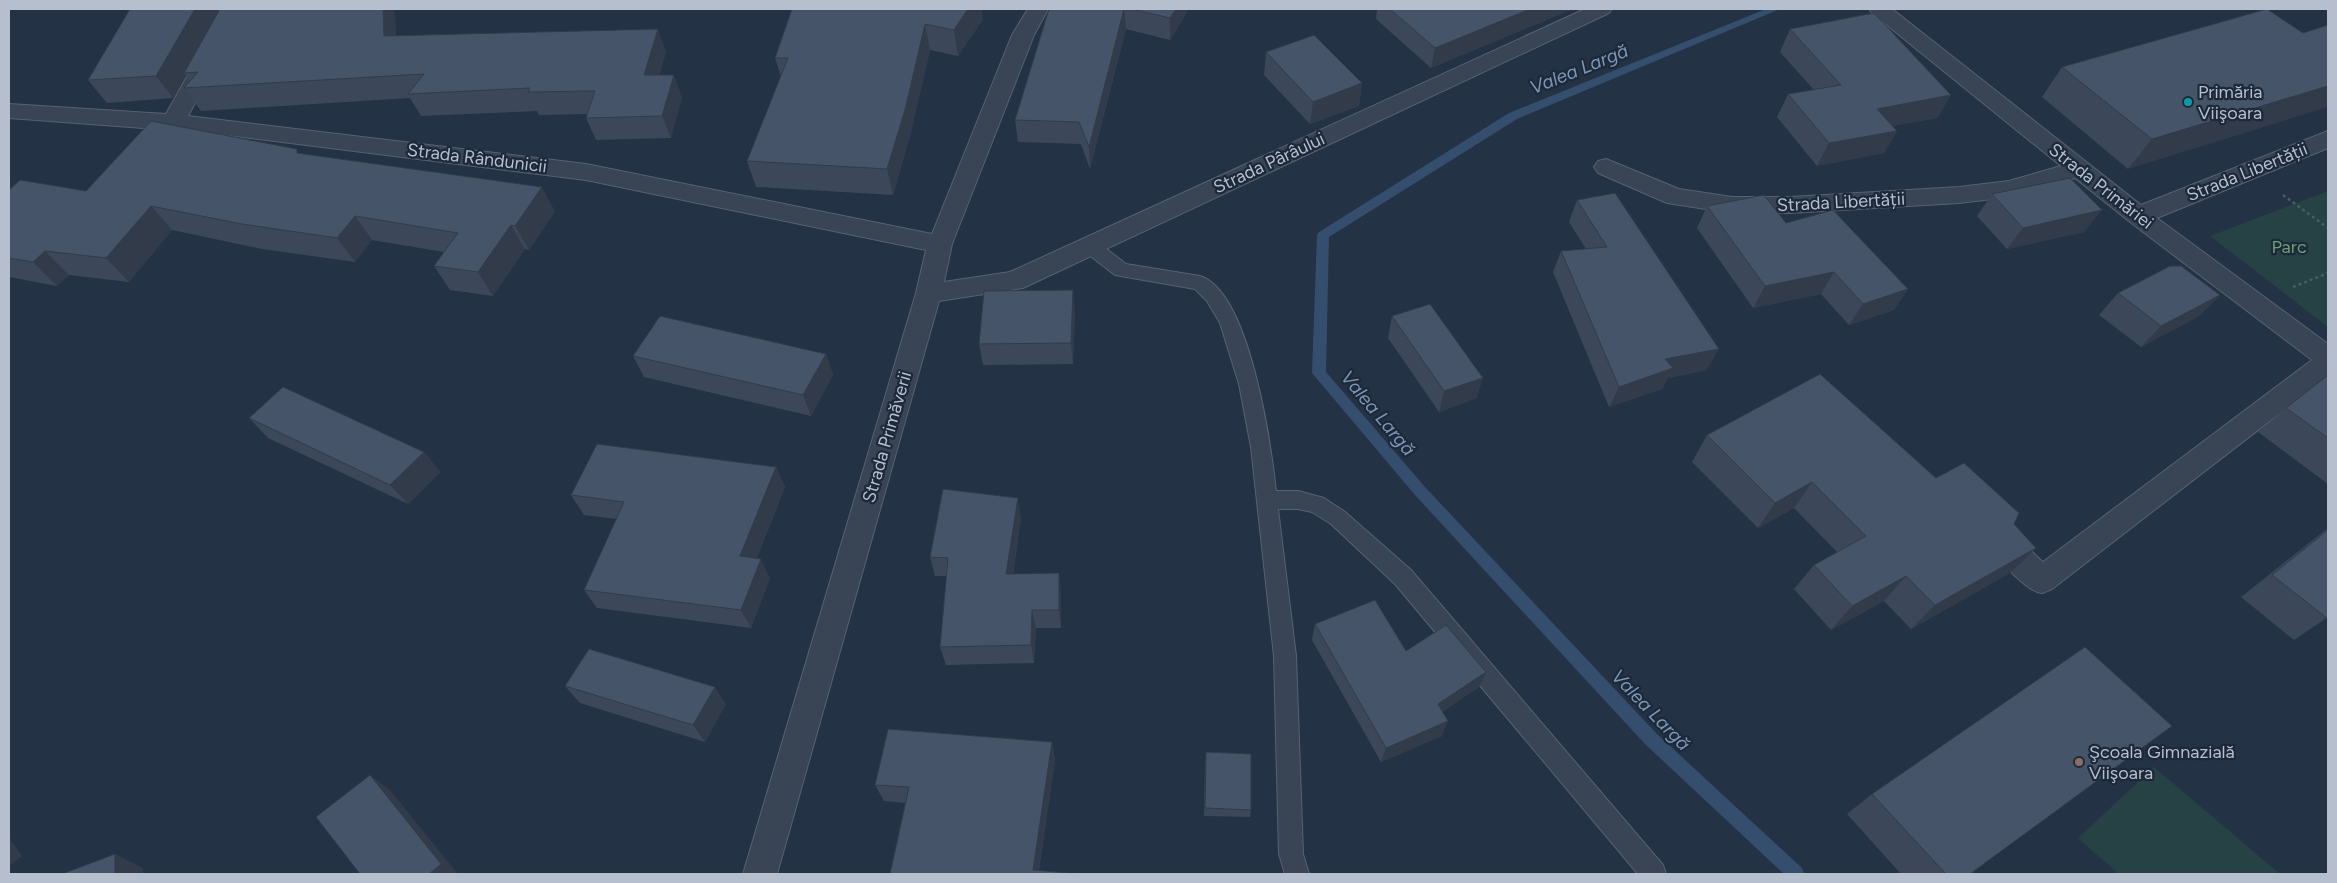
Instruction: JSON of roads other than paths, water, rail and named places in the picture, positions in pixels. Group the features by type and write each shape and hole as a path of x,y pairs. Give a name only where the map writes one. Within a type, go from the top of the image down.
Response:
{"street":[{"path":"173,122 235,9"},
{"name":"Strada Primăverii","path":"760,874 929,293 940,244 1023,35 1038,9"},
{"name":"Strada Pârâului","path":"929,293 1014,281 1602,9"},
{"name":"Strada Primăriei","path":"1879,9 2138,216 2328,358"},
{"name":"Strada Rândunicii","path":"9,112 211,124 586,172 940,244"},
{"name":"Strada Libertății","path":"2138,216 2328,139"},
{"name":"Strada Libertății","path":"1606,166 1675,198 1732,205 1790,205 2009,189 2080,169"},
{"path":"2006,548 2042,580 2328,362"}],"lane":[{"path":"1090,246 1121,270 1200,283 1213,296 1230,322 1249,384 1261,447 1284,656 1291,854 1296,874"},
{"path":"1266,500 1298,500 1317,504 1338,518 1403,577 1654,874"}],"waterway":[{"name":"Valea Largă","path":"1775,9 1513,116 1323,235 1319,373 1420,491 1651,739 1796,874"}],"place":[{"name":"Primăria Viişoara","path":"2188,102"},
{"name":"Şcoala Gimnazială Viişoara","path":"2079,762"}],"park label":[{"name":"Parc","path":"2289,247"}]}
